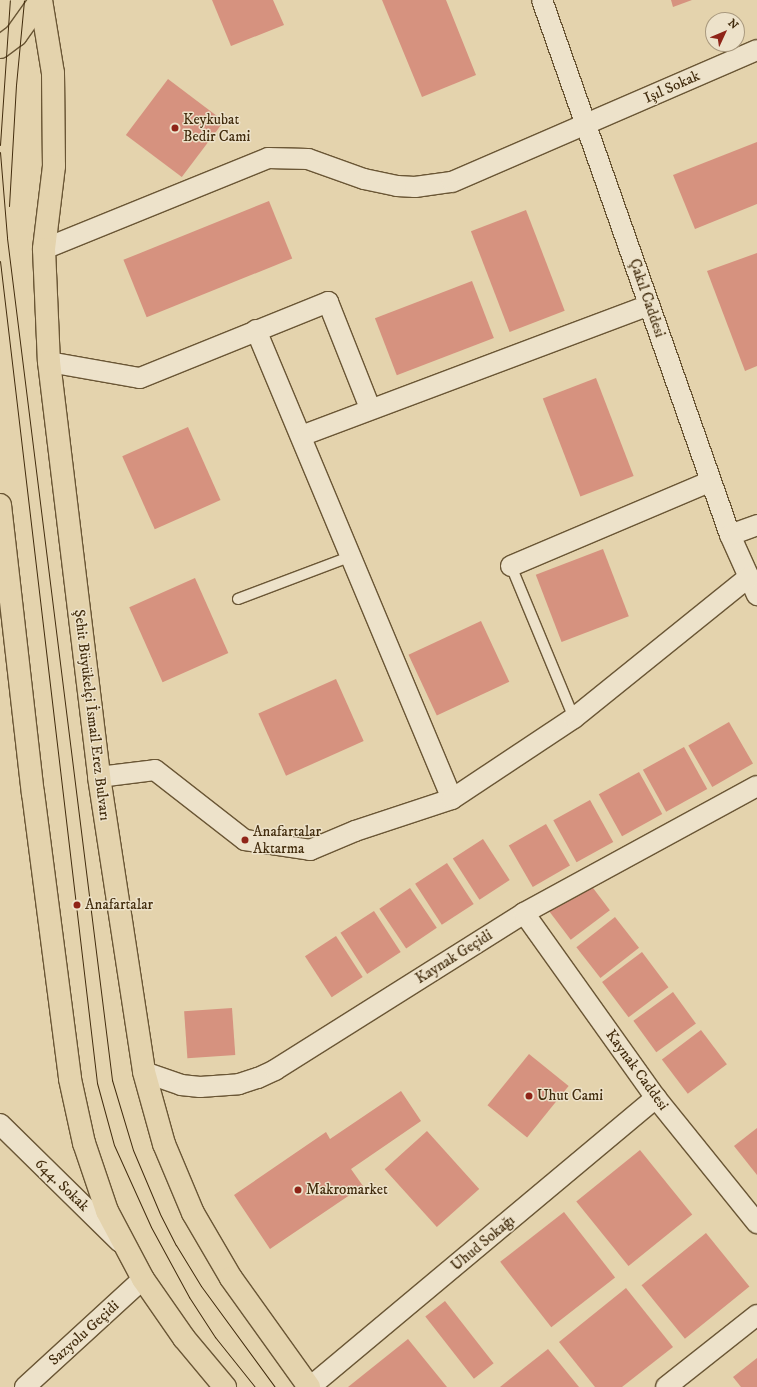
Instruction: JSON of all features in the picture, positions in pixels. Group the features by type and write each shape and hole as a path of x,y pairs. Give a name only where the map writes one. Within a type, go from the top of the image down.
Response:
{"main road":[{"path":"0,47 16,35 41,0"},
{"name":"Şehit Büyükelçi İsmail Erez Bulvarı","path":"41,0 53,73 54,150 44,249 49,362 99,777 144,1072 164,1144 193,1213 231,1278 309,1387"},
{"path":"0,504 33,793 70,1079 77,1117 93,1174 124,1246 143,1279 184,1338 224,1387"}],"street":[{"name":"Çakıl Caddesi","path":"542,0 730,535 753,586"},
{"name":"Işıl Sokak","path":"44,249 268,158 308,160 380,184 415,187 433,185 469,176 757,50"},
{"path":"49,362 140,378 328,302 370,408"},
{"path":"301,436 370,408 649,305"},
{"path":"256,330 352,556 452,799"},
{"path":"511,566 711,481"},
{"path":"730,535 757,525"},
{"path":"99,777 154,770 245,840 310,850 355,831 452,799 574,718 753,586"},
{"name":"Kaynak Geçidi","path":"144,1072 180,1085 200,1087 232,1085 258,1078 524,913 757,786"},
{"name":"Kaynak Caddesi","path":"524,913 656,1098 757,1223"},
{"name":"Uhud Sokağı","path":"309,1387 656,1098"},
{"name":"644. Sokak","path":"0,1124 124,1246"},
{"name":"Sazyolu Geçidi","path":"25,1387 143,1279"},
{"path":"666,1387 757,1315"}],"lane":[{"path":"238,599 352,556"},
{"path":"511,566 574,718"}],"building":[{"path":"212,0 273,0 284,25 231,46"},
{"path":"382,0 446,0 476,75 422,97"},
{"path":"671,0 692,0 673,7"},
{"name":"Keykubat Bedir Cami","path":"168,79 224,121 182,177 126,135"},
{"path":"757,142 757,204 695,229 673,175"},
{"path":"269,201 292,258 147,317 123,260"},
{"path":"526,210 565,311 510,332 471,231"},
{"path":"757,253 757,366 745,371 707,271"},
{"path":"472,281 494,338 397,375 375,318"},
{"path":"596,378 634,476 580,496 543,398"},
{"path":"188,427 221,500 155,529 122,456"},
{"path":"603,549 629,616 562,642 536,575"},
{"path":"195,578 228,653 163,682 129,607"},
{"path":"481,621 509,682 437,716 408,655"},
{"path":"336,679 364,741 286,776 258,714"},
{"path":"729,722 753,764 712,787 688,746"},
{"path":"684,747 707,789 666,812 643,770"},
{"path":"639,772 662,814 622,836 599,794"},
{"path":"590,800 613,842 577,862 553,820"},
{"path":"546,824 570,866 533,887 509,846"},
{"path":"483,839 510,880 479,900 453,859"},
{"path":"447,863 474,904 442,925 415,884"},
{"path":"587,880 610,910 571,940 548,909"},
{"path":"410,888 437,928 406,948 379,909"},
{"path":"374,911 401,952 367,974 340,933"},
{"path":"615,917 639,948 600,978 576,947"},
{"path":"336,936 363,977 332,997 305,956"},
{"path":"642,952 668,987 629,1017 602,982"},
{"path":"673,992 696,1024 656,1052 633,1021"},
{"path":"232,1008 235,1055 187,1058 184,1011"},
{"path":"701,1030 727,1064 688,1094 662,1059"},
{"name":"Uhut Cami","path":"529,1054 569,1086 527,1137 487,1105"},
{"name":"Makromarket","path":"401,1091 421,1121 351,1169 363,1186 270,1249 234,1195 326,1132 330,1139"},
{"path":"757,1128 757,1175 734,1146"},
{"path":"427,1131 479,1189 437,1227 385,1169"},
{"path":"640,1150 692,1215 629,1266 576,1202"},
{"path":"564,1212 615,1277 551,1327 500,1262"},
{"path":"706,1233 749,1287 685,1339 641,1285"},
{"path":"626,1288 673,1347 622,1387 595,1387 559,1342"},
{"path":"445,1301 494,1363 474,1379 425,1316"},
{"path":"408,1339 447,1387 348,1387"},
{"path":"548,1349 579,1387 500,1387 515,1375"},
{"path":"757,1358 757,1387 741,1387 733,1377"}],"tram line":[{"path":"0,145 10,0"},
{"path":"9,206 16,85 24,0"},
{"path":"0,152 7,238 112,1080 133,1150 160,1214 176,1245 201,1286 275,1387"},
{"path":"0,261 97,1083 114,1145 151,1227 189,1297 215,1337 255,1387"}],"place":[{"name":"Keykubat Bedir Cami","path":"175,128"},
{"name":"Anafartalar Aktarma","path":"245,840"},
{"name":"Anafartalar","path":"77,905"},
{"name":"Uhut Cami","path":"529,1096"},
{"name":"Makromarket","path":"298,1190"}]}
